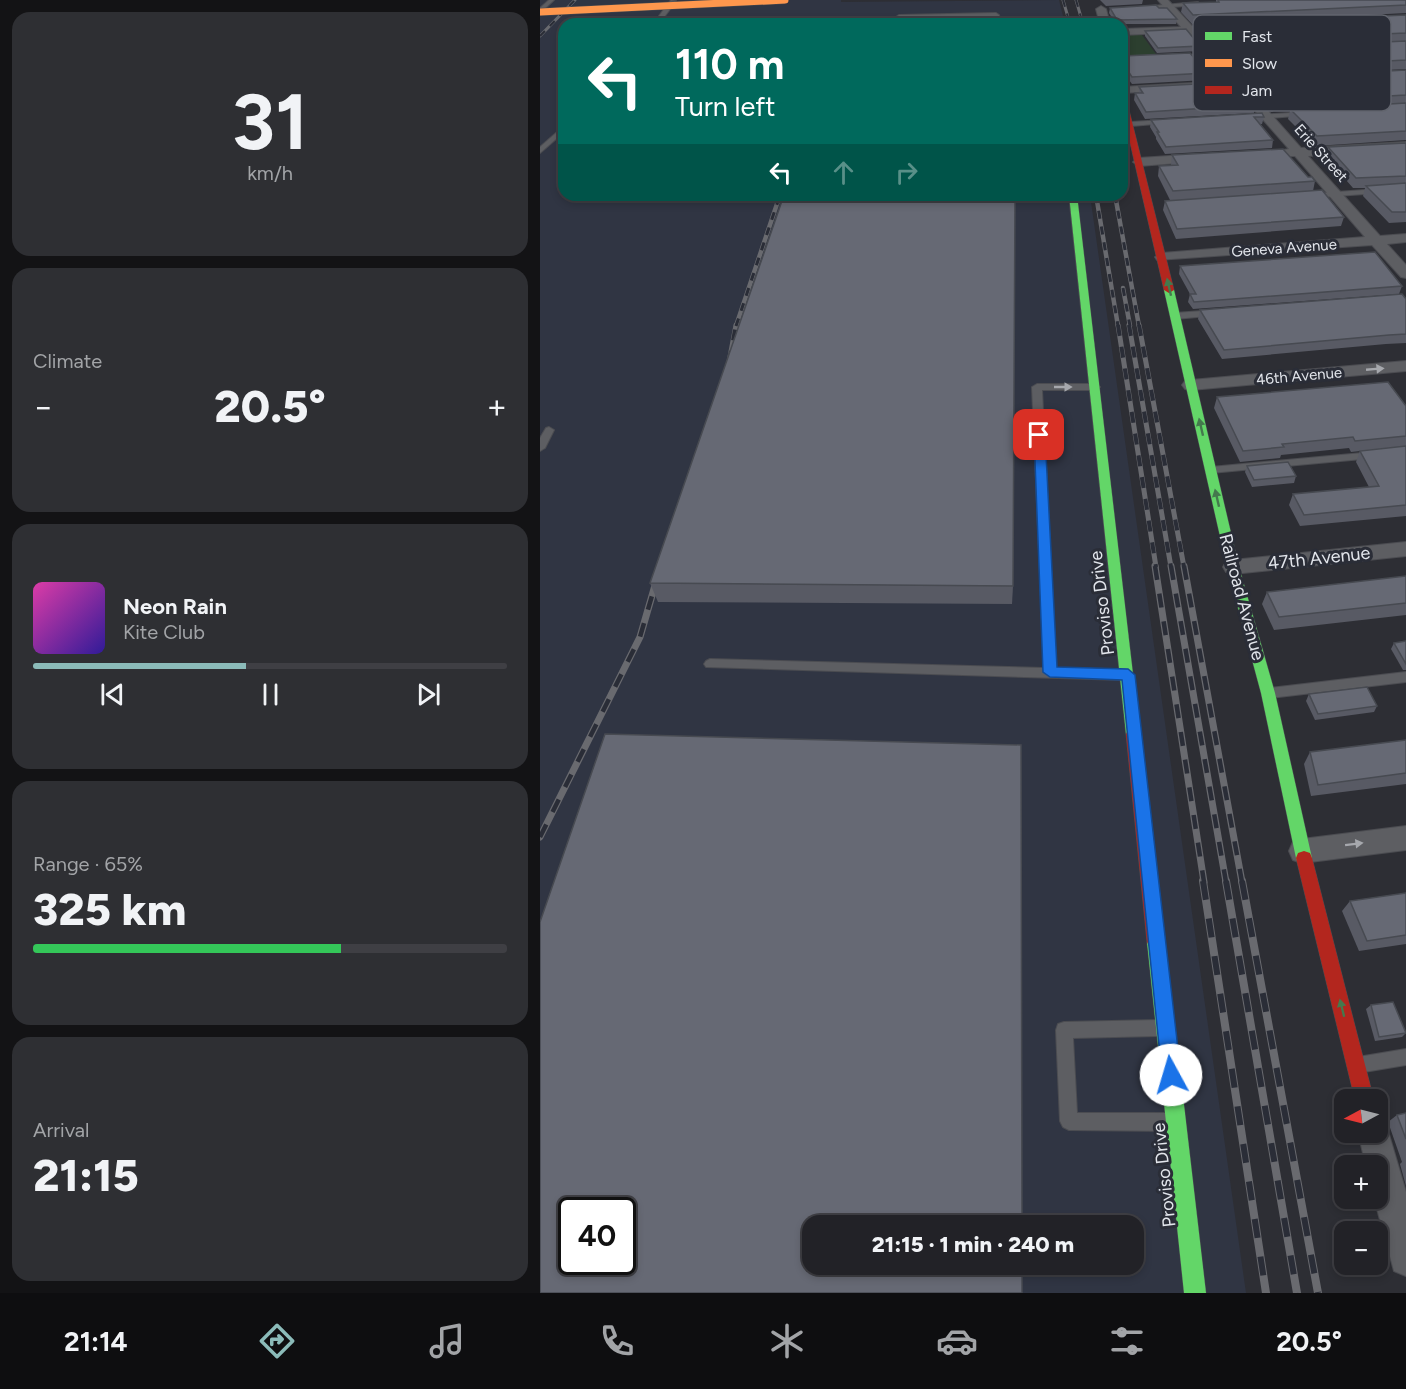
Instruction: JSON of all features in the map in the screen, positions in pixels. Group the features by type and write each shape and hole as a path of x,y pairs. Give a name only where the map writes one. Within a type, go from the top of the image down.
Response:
{"street":[{"path":"540,10 706,0"},
{"path":"540,10 785,0"},
{"name":"Erie Street","path":"1166,3 1193,33"},
{"path":"1106,9 1106,18"},
{"path":"1128,32 1193,29"},
{"path":"1128,92 1193,87"},
{"name":"Erie Street","path":"1261,111 1406,274"},
{"name":"Railroad Avenue","path":"1128,113 1139,162 1155,207 1162,257 1233,567 1268,693 1302,851 1362,1089"},
{"path":"1270,154 1406,146"},
{"path":"1139,162 1211,158"},
{"name":"Proviso Drive","path":"1074,201 1195,1293"},
{"name":"Geneva Avenue","path":"1162,257 1406,238"},
{"name":"46th Avenue","path":"1191,385 1406,366"},
{"name":"47th Avenue","path":"1233,567 1406,549"},
{"path":"1302,851 1406,838"},
{"path":"1377,1143 1406,1259"}],"lane":[{"path":"540,10 552,0"},
{"path":"660,18 673,0"},
{"path":"1133,8 1166,3 1202,4"},
{"path":"899,18 996,15 997,18"},
{"path":"1165,57 1193,55"},
{"path":"1251,117 1313,114"},
{"path":"1131,124 1175,122"},
{"path":"540,151 558,134"},
{"path":"1296,197 1406,189"},
{"path":"1175,316 1222,313"},
{"path":"1050,672 1037,387 1095,387"},
{"path":"540,448 549,430"},
{"path":"1211,470 1406,452"},
{"path":"710,664 1128,675"},
{"path":"1268,693 1406,677"},
{"path":"1166,1027 1064,1030 1069,1121 1176,1122"},
{"path":"1357,1065 1406,1057"}],"shaded area":[{"path":"540,0 841,0 841,2 1059,0 1064,18 558,18 558,201 1091,201 1246,1293 540,1293"}],"green space":[{"path":"1139,31 1159,58 1128,59 1128,32"}],"building":[{"path":"1218,0 1406,0 1406,5 1193,15 1183,3 1219,2"},
{"path":"1156,5 1159,8 1167,8 1177,19 1116,18 1110,8"},
{"path":"1406,15 1406,33 1391,34 1391,16"},
{"path":"1186,29 1193,38 1193,46 1158,48 1145,31"},
{"path":"1406,41 1406,60 1391,61 1391,42"},
{"path":"1190,53 1193,57 1193,74 1132,77 1128,71 1128,56"},
{"path":"1406,70 1406,95 1391,96 1391,71"},
{"path":"1193,84 1193,109 1146,112 1135,93 1143,93 1139,87"},
{"path":"1406,103 1406,131 1317,136 1292,111 1391,111 1391,104"},
{"path":"1262,113 1264,117 1254,117 1273,140 1166,147 1151,120"},
{"path":"1406,143 1406,176 1356,178 1328,147"},
{"path":"1283,149 1308,177 1312,177 1315,181 1173,191 1159,166 1178,165 1172,155"},
{"path":"1406,183 1406,212 1392,212 1366,186"},
{"path":"1322,190 1344,217 1177,229 1165,201"},
{"path":"782,201 1015,201 1013,586 650,583"},
{"path":"1375,252 1402,286 1194,302 1190,294 1196,294 1180,266"},
{"path":"1402,294 1406,299 1406,334 1224,350 1200,310"},
{"path":"1388,382 1406,406 1406,436 1355,441 1353,437 1282,444 1284,447 1243,451 1217,397"},
{"path":"1406,446 1406,505 1304,515 1293,494 1379,486 1360,451"},
{"path":"1288,462 1296,476 1254,480 1247,466"},
{"path":"1406,576 1406,603 1279,617 1267,592"},
{"path":"1406,641 1406,664 1394,643"},
{"path":"1367,687 1377,706 1318,714 1309,694"},
{"path":"605,734 1021,745 1022,1215 802,1215 802,1275 1022,1275 1022,1293 540,1293 540,922"},
{"path":"1406,740 1406,773 1318,785 1310,752"},
{"path":"1406,893 1406,935 1367,941 1350,901"},
{"path":"1393,1002 1406,1033 1379,1037 1371,1005"},
{"path":"1406,1113 1406,1139 1397,1115"}],"railway":[{"path":"540,36 575,0"},
{"path":"1063,0 1068,18"},
{"path":"1076,0 1081,18"},
{"path":"736,326 778,201"},
{"path":"1097,201 1118,326"},
{"path":"1116,201 1139,326"},
{"path":"1123,288 1130,326"},
{"path":"729,362 736,325"},
{"path":"1118,325 1156,567"},
{"path":"1129,325 1171,567"},
{"path":"1139,325 1184,567"},
{"path":"1155,566 1204,882"},
{"path":"1171,566 1226,882"},
{"path":"1184,566 1242,882"},
{"path":"540,837 640,637 658,575"},
{"path":"1203,881 1266,1293"},
{"path":"1226,881 1297,1293"},
{"path":"1242,881 1318,1293"}],"traffic: fast":[{"path":"1074,201 1133,734"},
{"path":"1169,290 1233,567 1268,693 1304,858"},
{"path":"1156,942 1195,1293"}],"traffic: jam":[{"path":"1128,119 1169,290"},
{"path":"1133,734 1156,942"},
{"path":"1304,858 1362,1089"}],"traffic: slow":[{"path":"540,12 785,0"}],"route":[{"path":"1039,435 1050,672 1128,675 1171,1075"}]}
